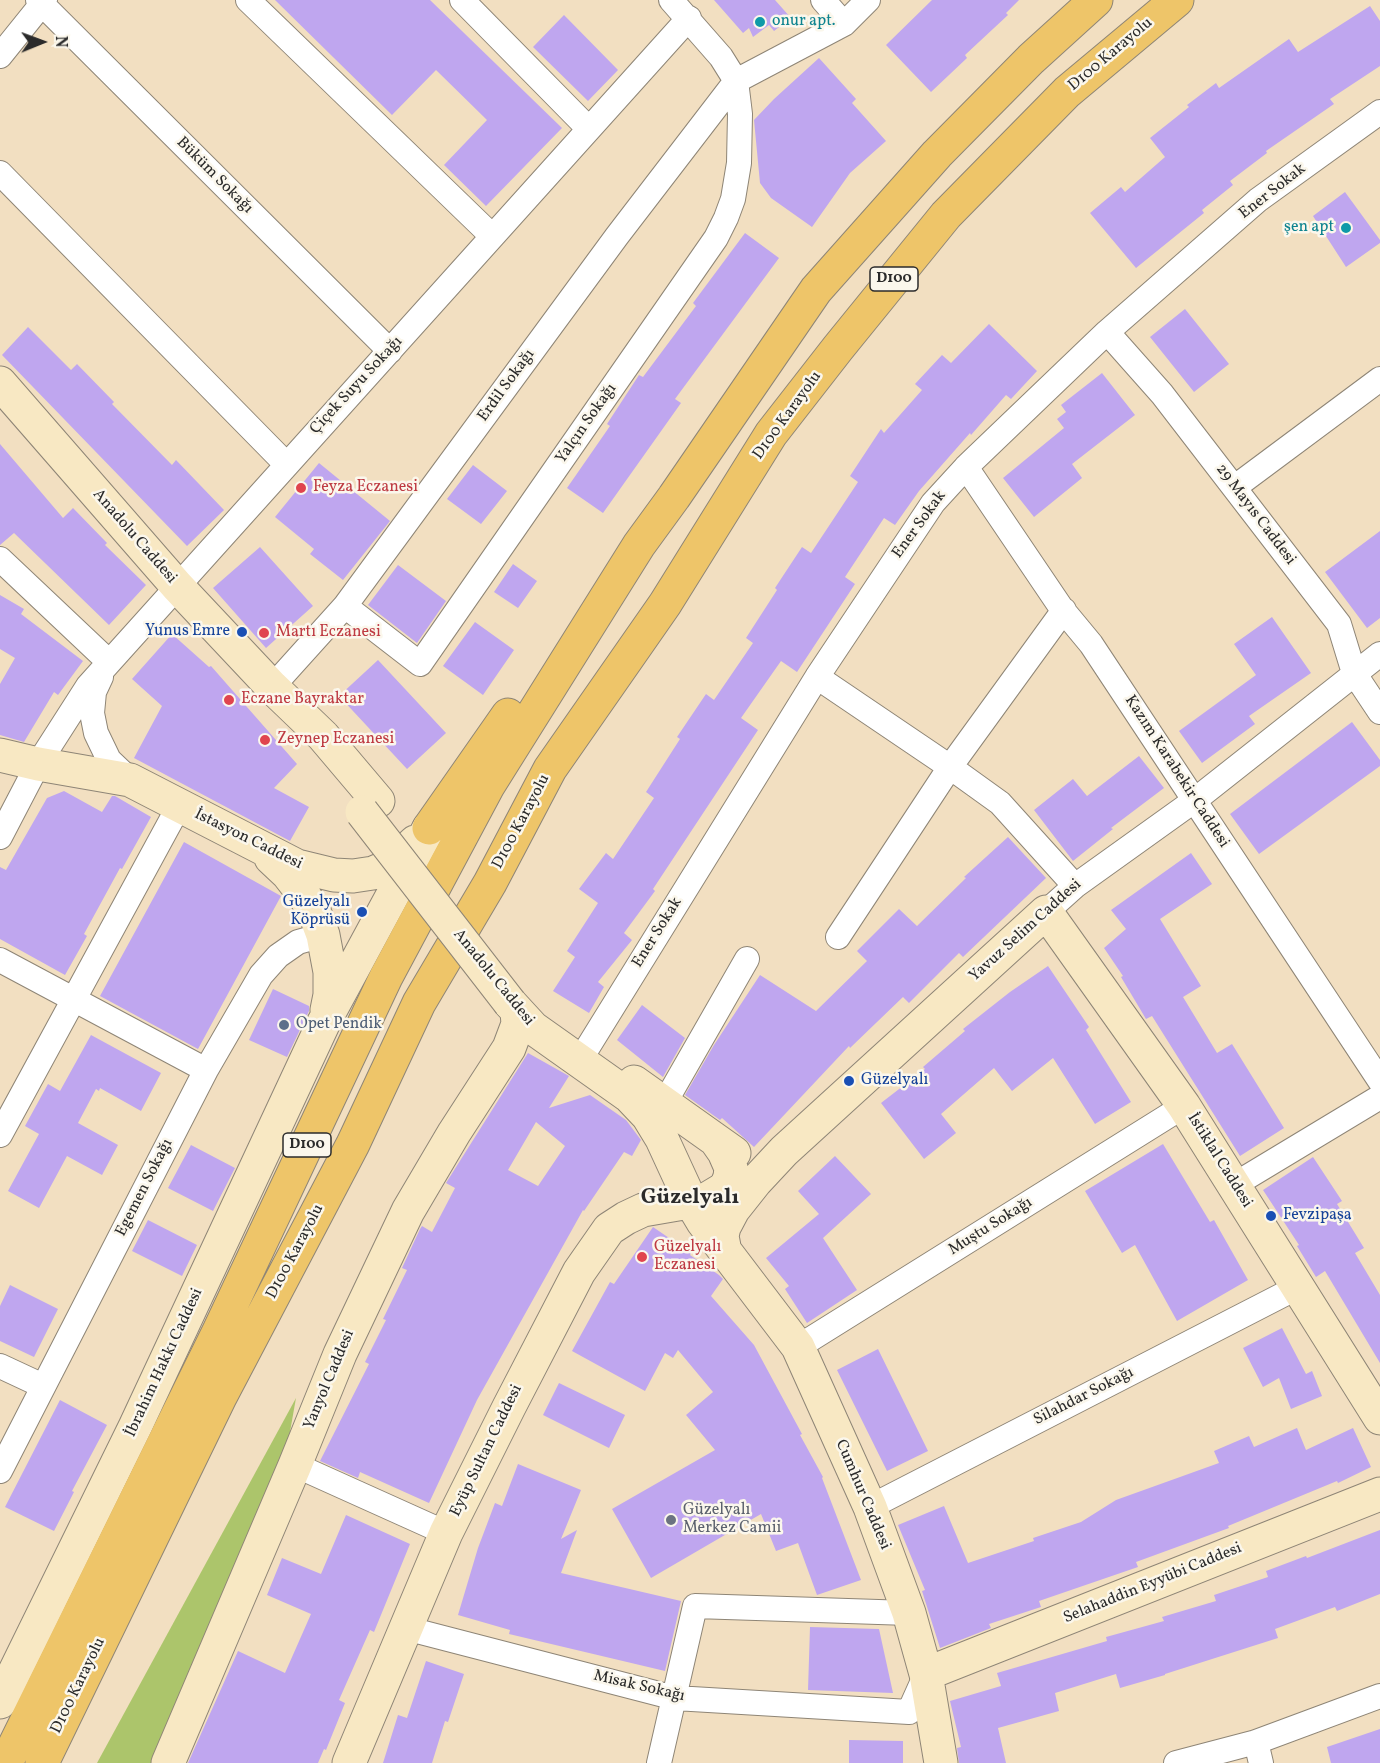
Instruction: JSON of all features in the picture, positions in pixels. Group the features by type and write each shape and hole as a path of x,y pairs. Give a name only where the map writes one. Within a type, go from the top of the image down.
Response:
{"highway":[{"name":"D100 Karayolu","path":"6,1763 219,1331 386,977 488,786 639,544 681,487 816,290 937,154 1031,59 1096,0"},
{"name":"D100 Karayolu","path":"42,1763 220,1397 353,1144 419,1003 490,883 550,769 665,604 771,434 946,215 1067,92 1177,0"},
{"path":"429,828 525,690 639,544"}],"street":[{"path":"248,0 492,236"},
{"path":"462,0 589,129"},
{"path":"671,0 721,57 736,81 844,24 868,0"},
{"path":"823,0 844,24"},
{"path":"0,56 42,1"},
{"name":"Büküm Sokağı","path":"42,1 390,351"},
{"name":"Çiçek Suyu Sokağı","path":"0,837 38,764 78,698 108,662 689,18"},
{"name":"Yalçın Sokağı","path":"345,606 420,664 721,228 733,199 739,164 740,114 736,81"},
{"name":"Erdil Sokağı","path":"272,687 345,606 617,236 736,81"},
{"name":"Ener Sokak","path":"588,1047 817,677 933,503 966,467 1107,332 1258,200 1380,112"},
{"path":"0,173 285,464"},
{"name":"29 Mayıs Caddesi","path":"1107,332 1162,394 1339,624 1354,673 1380,712"},
{"path":"1235,487 1380,379"},
{"name":"Anadolu Caddesi","path":"0,383 177,586 272,687 322,736 370,806 515,1000 533,1028 629,1096 639,1106 662,1138 725,1252"},
{"name":"Kazım Karabekir Caddesi","path":"966,467 1064,610 1091,644 1380,1082"},
{"path":"0,559 108,662"},
{"path":"838,937 950,767 1064,610"},
{"name":"Yavuz Selim Caddesi","path":"725,1252 724,1227 733,1210 784,1151 1075,886 1195,800 1380,654"},
{"name":"İstasyon Caddesi","path":"108,662 94,692 92,713 96,733 110,760 130,780 258,847 297,866 334,875 353,876 373,873 389,866 429,828"},
{"path":"817,677 1000,803 1075,886"},
{"name":"İstasyon Caddesi","path":"0,755 130,780"},
{"path":"0,1135 179,806"},
{"path":"324,1022 429,828"},
{"path":"258,847 288,874 302,892 314,911 323,934 330,972 330,995 324,1022"},
{"name":"İstiklal Caddesi","path":"1046,912 1184,1106 1380,1418"},
{"name":"Egemen Sokağı","path":"0,1471 206,1070 261,975 278,956 298,942 323,934"},
{"path":"664,1104 747,959"},
{"path":"0,960 206,1070"},
{"name":"Anadolu Caddesi","path":"515,1000 544,1011 664,1104 741,1157 754,1159 784,1151"},
{"name":"Yanyol Caddesi","path":"168,1763 296,1465 340,1354 408,1211 454,1133 509,1048 518,1024 515,1000"},
{"name":"İbrahim Hakkı Caddesi","path":"0,1702 135,1427 324,1022"},
{"path":"1234,1185 1380,1097"},
{"name":"Muştu Sokağı","path":"798,1347 1184,1106"},
{"path":"694,1196 722,1190 727,1185 730,1177 728,1160 717,1142"},
{"name":"Eyüp Sultan Caddesi","path":"348,1763 446,1533 579,1272 609,1229 643,1210 694,1196"},
{"name":"Cumhur Caddesi","path":"725,1252 798,1347 870,1507 909,1613 926,1674 941,1763"},
{"name":"Silahdar Sokağı","path":"870,1507 1298,1287"},
{"path":"0,1365 43,1386"},
{"path":"296,1465 446,1533"},
{"name":"Selahaddin Eyyübi Caddesi","path":"926,1674 1380,1494"},
{"path":"659,1763 695,1606 909,1613"},
{"name":"Misak Sokağı","path":"405,1628 675,1698 909,1712 926,1674"},
{"path":"1176,1763 1259,1752 1380,1696"}],"green space":[{"path":"296,1398 285,1460 153,1763 97,1763"}],"building":[{"path":"275,0 430,0 562,128 486,206 444,165 487,120 436,70 392,115"},
{"name":"onur apt.","path":"714,0 775,0 791,18 774,31 769,25 753,37 749,28 743,33"},
{"path":"932,0 1019,0 1006,13 1008,15 965,55 967,58 931,92 886,45"},
{"path":"1370,6 1380,21 1380,66 1330,99 1334,104 1266,151 1267,153 1230,181 1233,185 1202,210 1204,213 1136,268 1090,213 1121,187 1125,192 1165,157 1150,138 1216,83 1219,88 1289,39 1298,52"},
{"path":"564,15 618,70 588,101 533,47"},
{"path":"819,58 856,99 852,103 886,141 850,173 812,227 771,198 760,183 754,120"},
{"name":"şen apt","path":"1345,192 1380,240 1380,243 1346,267 1313,216"},
{"path":"745,233 779,258 675,399 681,403 603,513 567,488 610,426 607,424 639,375 643,377 696,306 693,303"},
{"path":"1185,309 1229,364 1194,392 1150,337"},
{"path":"989,324 1037,371 1011,399 1006,395 971,435 970,433 919,491 895,525 884,518 845,577 855,584 797,672 781,661 741,718 758,730 653,889 655,891 624,933 632,940 598,982 604,987 589,1013 553,991 575,957 567,951 598,903 579,889 606,853 613,859 654,798 646,792 680,739 677,737 706,694 714,700 753,643 746,638 777,590 775,588 802,547 811,553 858,482 850,476 881,429 884,433 922,390 915,384 942,355 951,363"},
{"path":"28,327 71,370 77,364 114,402 112,404 172,465 176,460 224,510 187,546 2,355"},
{"path":"1102,373 1135,415 1072,464 1082,478 1034,517 1003,478 1064,428 1057,419 1066,412 1061,405"},
{"path":"0,444 63,518 73,508 107,543 105,545 146,585 109,625 14,533 0,545"},
{"path":"319,463 390,521 343,580 310,554 314,549 275,517"},
{"path":"473,465 507,491 481,524 447,499"},
{"path":"1380,531 1380,618 1367,628 1325,572"},
{"path":"260,547 313,606 266,648 213,588"},
{"path":"513,564 537,581 518,608 494,592"},
{"path":"398,565 446,601 417,643 368,605"},
{"path":"0,595 24,609 21,614 83,661 58,695 54,692 24,742 0,735 0,684 15,658 0,649"},
{"path":"1272,617 1311,673 1249,716 1255,724 1202,763 1179,731 1256,675 1234,644"},
{"path":"475,622 514,650 483,695 443,666"},
{"path":"172,634 209,667 211,666 297,764 274,788 309,807 290,841 134,758 162,706 132,679"},
{"path":"378,660 446,733 407,769 339,696"},
{"path":"1352,722 1380,760 1380,766 1259,854 1230,814"},
{"path":"1139,756 1164,788 1111,828 1113,829 1073,861 1034,810 1073,779 1087,796"},
{"path":"64,791 102,812 112,796 115,796 151,817 84,934 87,936 65,975 0,939 0,867 6,870 47,798"},
{"path":"1008,837 1046,878 963,957 959,953 909,1003 903,997 850,1048 849,1046 754,1147 722,1118 720,1120 685,1095 714,1045 760,975 816,1011 867,961 857,951 899,909 917,926 966,878 964,877"},
{"path":"184,842 281,896 198,1049 100,996"},
{"path":"1191,853 1212,884 1160,919 1201,986 1183,997 1217,1053 1232,1044 1284,1128 1240,1156 1152,1016 1146,1019 1121,977 1123,976 1104,948 1126,929 1111,910"},
{"path":"1048,966 1089,1027 1086,1030 1131,1102 1095,1124 1053,1058 1012,1091 994,1068 941,1114 956,1133 924,1159 881,1103 925,1069 923,1067 965,1031 963,1029"},
{"path":"273,989 309,1006 309,1011 287,1057 249,1040"},
{"path":"642,1005 685,1038 663,1077 617,1040"},
{"path":"91,1035 161,1073 141,1111 100,1088 99,1091 96,1089 78,1123 118,1145 102,1175 67,1156 39,1208 8,1191 39,1134 25,1126 48,1084 60,1091"},
{"path":"528,1053 569,1076 549,1108 590,1095 626,1120 641,1140 632,1156 624,1152 583,1210 477,1400 429,1503 360,1472 358,1478 320,1461 369,1364 365,1362 407,1270 402,1268 420,1229 422,1226 432,1232 455,1188 446,1183","holes":["536,1122 565,1146 538,1186 508,1170"]},
{"path":"1163,1144 1210,1222 1214,1220 1248,1280 1177,1321 1135,1245 1122,1253 1085,1191"},
{"path":"191,1145 235,1168 213,1211 168,1188"},
{"path":"835,1156 871,1194 823,1238 857,1290 807,1323 785,1289 789,1286 766,1258 819,1214 798,1191"},
{"path":"1313,1157 1342,1201 1337,1204 1364,1248 1355,1253 1380,1295 1380,1363 1325,1271 1316,1277 1297,1246 1299,1245 1263,1190"},
{"path":"148,1220 197,1245 182,1276 132,1251"},
{"path":"653,1227 723,1279 711,1296 754,1345 802,1434 800,1435 823,1477 861,1580 817,1595 798,1543 776,1551 761,1514 651,1578 612,1509 715,1450 686,1415 713,1392 678,1350 673,1358 665,1353 645,1391 572,1351 610,1282 614,1284"},
{"path":"10,1285 58,1309 34,1357 0,1341 0,1306"},
{"path":"1282,1328 1306,1374 1312,1371 1322,1396 1291,1409 1279,1378 1263,1387 1243,1348"},
{"path":"878,1349 928,1451 887,1471 837,1370"},
{"path":"559,1383 625,1415 609,1448 543,1415"},
{"path":"60,1400 107,1425 54,1531 5,1507"},
{"path":"1297,1428 1306,1450 1353,1428 1371,1467 1338,1483 1337,1481 1228,1526 1229,1528 1136,1562 1138,1567 1039,1601 1041,1607 989,1624 991,1628 940,1648 922,1591 925,1590 898,1525 944,1506 968,1563 1034,1541 1033,1538 1081,1522 1116,1500 1219,1463 1214,1451 1249,1436 1254,1447"},
{"path":"518,1464 581,1490 561,1539 577,1530 561,1573 681,1601 665,1671 509,1634 510,1630 458,1615 478,1548 495,1503 502,1506"},
{"path":"346,1515 410,1544 374,1632 370,1630 339,1700 345,1703 326,1750 324,1749 318,1763 188,1763 238,1651 285,1673 311,1614 267,1595 282,1558 321,1574"},
{"path":"1380,1530 1380,1594 1337,1611 1335,1607 1275,1629 1278,1638 1165,1675 1120,1688 1116,1674 1055,1693 1059,1711 998,1728 1006,1763 959,1763 957,1748 961,1747 950,1701 1001,1686 997,1673 1107,1641 1106,1637 1164,1621 1162,1617 1216,1601 1214,1595 1268,1577 1266,1571"},
{"path":"810,1627 879,1629 893,1693 808,1690"},
{"path":"426,1661 464,1674 448,1722 445,1721 432,1763 383,1763 398,1715 407,1718"},
{"path":"1380,1729 1380,1763 1331,1763 1327,1747"},
{"path":"849,1740 903,1741 903,1763 849,1763"}],"place":[{"name":"onur apt.","path":"760,22"},
{"name":"şen apt","path":"1346,228"},
{"name":"Feyza Eczanesi","path":"301,488"},
{"name":"Yunus Emre","path":"242,632"},
{"name":"Martı Eczanesi","path":"264,633"},
{"name":"Eczane Bayraktar","path":"229,700"},
{"name":"Zeynep Eczanesi","path":"265,740"},
{"name":"Güzelyalı Köprüsü","path":"362,912"},
{"name":"Opet Pendik","path":"284,1025"},
{"name":"Güzelyalı","path":"849,1081"},
{"name":"Fevzipaşa","path":"1271,1216"},
{"name":"Güzelyalı Eczanesi","path":"642,1257"},
{"name":"Güzelyalı Merkez Camii","path":"671,1520"}],"district":[{"name":"Güzelyalı","path":"690,1199"}]}
